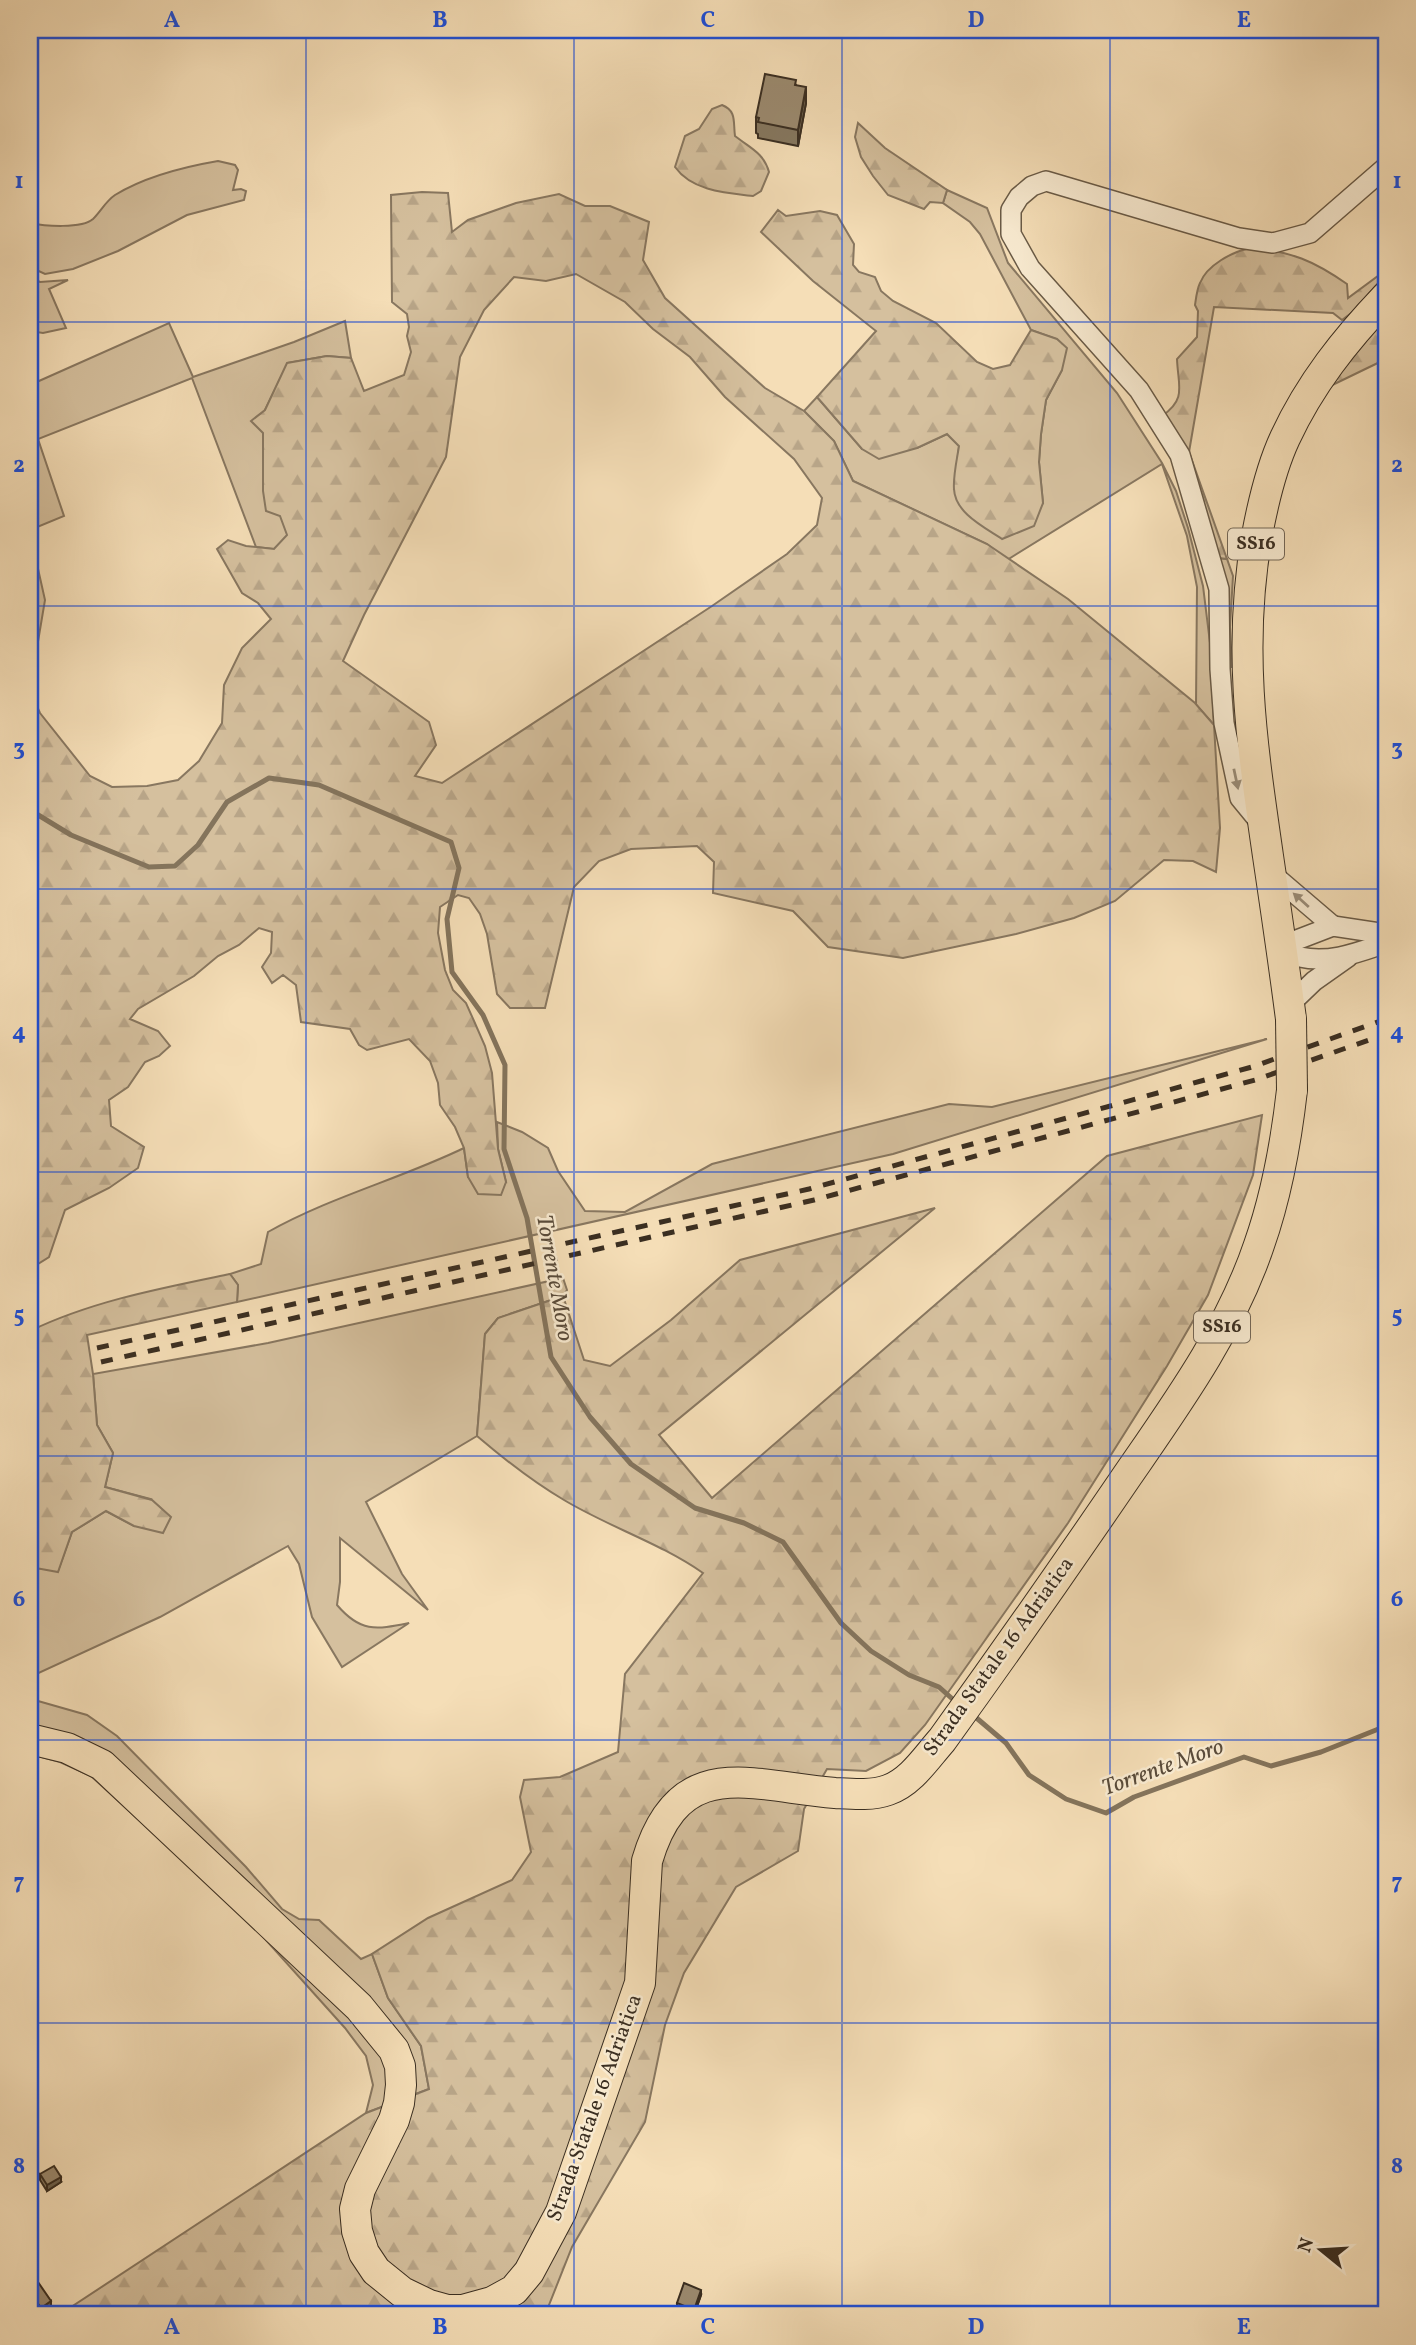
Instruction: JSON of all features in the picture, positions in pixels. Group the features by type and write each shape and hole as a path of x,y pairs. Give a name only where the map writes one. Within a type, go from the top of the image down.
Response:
{"main road":[{"name":"SS16","path":"1271,873 1248,697 1247,624 1262,506 1280,452 1298,411 1335,354 1386,297"},
{"name":"Strada Statale 16 Adriatica","path":"30,1739 67,1748 102,1765 359,2007 394,2050 400,2066 399,2103 394,2120 360,2189 355,2210 357,2231 364,2253 376,2272 402,2292 447,2310 463,2310 492,2302 514,2290 529,2272 561,2212 640,1983 647,1861 662,1825 680,1800 697,1790 725,1781 862,1795 888,1790 909,1777 942,1740 1087,1535 1188,1388 1233,1308 1259,1247 1278,1185 1293,1090 1290,1012 1271,873"}],"street":[{"path":"1264,827 1240,798 1224,723 1219,589 1180,456 1139,390 1030,268 1011,234 1012,211 1019,197 1031,186 1046,181 1239,237 1273,243 1310,233 1386,167"},
{"path":"1220,668 1232,690 1248,697"},
{"path":"1271,873 1332,926"},
{"path":"1281,946 1332,926 1386,934"},
{"path":"1281,946 1299,957 1328,959 1349,956 1386,943"},
{"path":"1290,1012 1314,981 1349,956"}],"green space":[{"path":"722,105 732,114 735,136 760,155 767,165 769,172 761,191 753,196 700,186 682,175 675,167 685,136 699,129 712,109"},
{"path":"858,123 885,148 947,190 943,203 930,202 924,209 888,195 861,157 855,137"},
{"path":"218,161 235,165 238,170 233,190 246,191 244,200 187,215 118,251 73,269 45,274 30,267 30,223 63,226 88,222 112,197 127,188 178,169"},
{"path":"947,190 987,208 1008,263 1117,393 1162,463 1176,491 1203,586 1210,643 1214,725 1196,705 1197,587 1187,536 1162,464 1007,560 987,544 853,481 834,441 804,411 817,397 862,449 917,448 947,434 959,446 954,489 1043,503 1039,462 1041,434 1046,400 1062,370 1056,339 1031,330 980,234 970,222 943,203"},
{"path":"448,193 452,232 468,220 516,203 559,194 585,206 610,206 649,222 643,260 665,298 765,388 804,411 834,441 853,481 987,544 1068,599 1195,703 1214,725 1220,828 1216,872 1193,861 1164,860 1115,901 1074,918 1016,934 903,958 828,947 793,911 713,893 714,862 697,846 631,849 599,861 574,887 545,1008 510,1008 497,994 487,934 480,914 469,898 458,895 440,907 438,933 445,970 453,990 466,1003 485,1046 492,1073 498,1149 506,1182 501,1195 478,1194 468,1177 464,1148 455,1127 440,1105 438,1083 430,1061 409,1039 367,1050 359,1045 350,1029 301,1022 296,985 283,975 272,983 262,967 271,953 272,932 259,928 194,976 138,1009 130,1019 158,1031 170,1046 159,1056 145,1062 128,1087 109,1100 111,1126 144,1147 138,1168 109,1188 65,1210 49,1257 30,1269 30,691 40,713 90,776 112,787 147,786 178,780 199,761 222,723 224,685 242,648 271,619 258,603 242,593 217,549 228,540 246,546 274,549 287,535 280,516 266,511 263,491 263,433 251,421 265,410 287,363 327,356 351,358 364,391 404,375 411,352 407,336 407,314 392,302 391,195","holes":["576,274 625,302 653,329 690,357 725,397 794,459 822,498 817,525 787,554 712,606 442,783 415,776 436,745 429,722 343,661 446,457 460,357 484,310 514,277 546,281"]},
{"path":"778,210 786,216 820,211 837,215 854,244 853,265 859,272 875,277 881,291 893,301 936,323 977,362 993,369 1010,365 1031,330 1057,339 1067,348 1062,370 1046,400 1039,462 1043,503 1034,526 1002,539 965,512 959,505 954,489 959,446 947,434 917,448 879,459 862,449 817,397 876,331 813,281 761,232"},
{"path":"1250,248 1278,252 1313,263 1347,284 1348,298 1386,270 1386,274 1354,311 1342,320 1333,313 1214,307 1189,452 1227,559 1219,558 1162,416 1178,398 1177,359 1197,337 1198,311 1195,305 1203,276 1221,260"},
{"path":"30,277 40,282 68,280 49,289 66,328 43,333 30,331"},
{"path":"345,321 351,358 327,356 288,363 265,410 263,460 288,535 274,549 256,547 192,378 38,439 64,516 30,530 30,385 169,323 193,377"},
{"path":"1386,321 1386,359 1322,390 1377,328"},
{"path":"30,533 45,600 30,689"},
{"path":"1219,558 1227,559 1233,576 1230,627 1232,668"},
{"path":"1267,1039 893,1154 237,1302 238,1285 230,1274 261,1264 268,1232 316,1208 464,1148 468,1177 506,1182 498,1149 497,1122 522,1132 548,1148 558,1171 585,1211 625,1212 712,1164 949,1104 992,1107"},
{"path":"1262,1115 1253,1175 1208,1295 1167,1366 1068,1523 925,1725 900,1753 866,1771 827,1769 804,1809 798,1851 736,1887 684,1973 665,2025 645,2122 572,2247 545,2315 59,2315 366,2113 429,2089 421,2046 388,1998 372,1954 428,1918 512,1880 531,1852 520,1797 524,1780 560,1777 618,1752 625,1674 703,1573 687,1562 552,1493 477,1436 485,1334 498,1318 563,1296 584,1360 610,1366 671,1320 740,1260 935,1208 659,1435 712,1498 1107,1156"},
{"path":"230,1274 238,1285 237,1302 87,1335 97,1425 113,1453 105,1487 152,1500 171,1517 163,1533 134,1526 106,1511 72,1532 58,1572 30,1567 30,1331 103,1303"},
{"path":"563,1278 567,1290 563,1296 498,1318 485,1334 477,1436 366,1502 402,1574 428,1610 340,1538 337,1605 353,1620 369,1627 409,1623 342,1667 312,1617 299,1564 288,1546 160,1617 30,1677 30,1567 58,1571 72,1532 106,1511 134,1526 151,1499 105,1487 113,1453 97,1425 93,1374 268,1343"},
{"path":"38,1701 87,1715 117,1736 246,1867 282,1909 299,1919 319,1920 361,1959 372,1954 388,1998 421,2046 429,2089 366,2113 373,2085 366,2056 345,2028 248,1920 91,1776 60,1762 30,1754 30,1702"}],"building":[{"path":"765,74 796,80 795,85 806,87 798,130 758,122 759,118 756,117"},
{"path":"30,2163 36,2170 30,2175"},
{"path":"54,2166 61,2177 47,2185 40,2174"},
{"path":"38,2282 51,2301 41,2308 30,2292 30,2287"},
{"path":"684,2283 701,2290 694,2310 677,2303"}],"waterway":[{"name":"Torrente Moro","path":"30,810 71,835 149,867 175,866 198,845 227,802 269,778 319,785 451,842 459,868 447,919 452,972 483,1015 505,1065 504,1149 527,1218 551,1357 590,1417 631,1464 695,1508 744,1523 783,1542 841,1623 871,1651 909,1675 939,1687 957,1703"},
{"name":"Torrente Moro","path":"973,1715 1006,1743 1029,1775 1066,1799 1106,1813 1134,1797 1244,1757 1271,1766 1321,1752 1386,1726"}],"railway":[{"path":"97,1348 809,1189 1252,1067 1386,1019"},
{"path":"101,1362 814,1200 1255,1080 1386,1034"}]}
